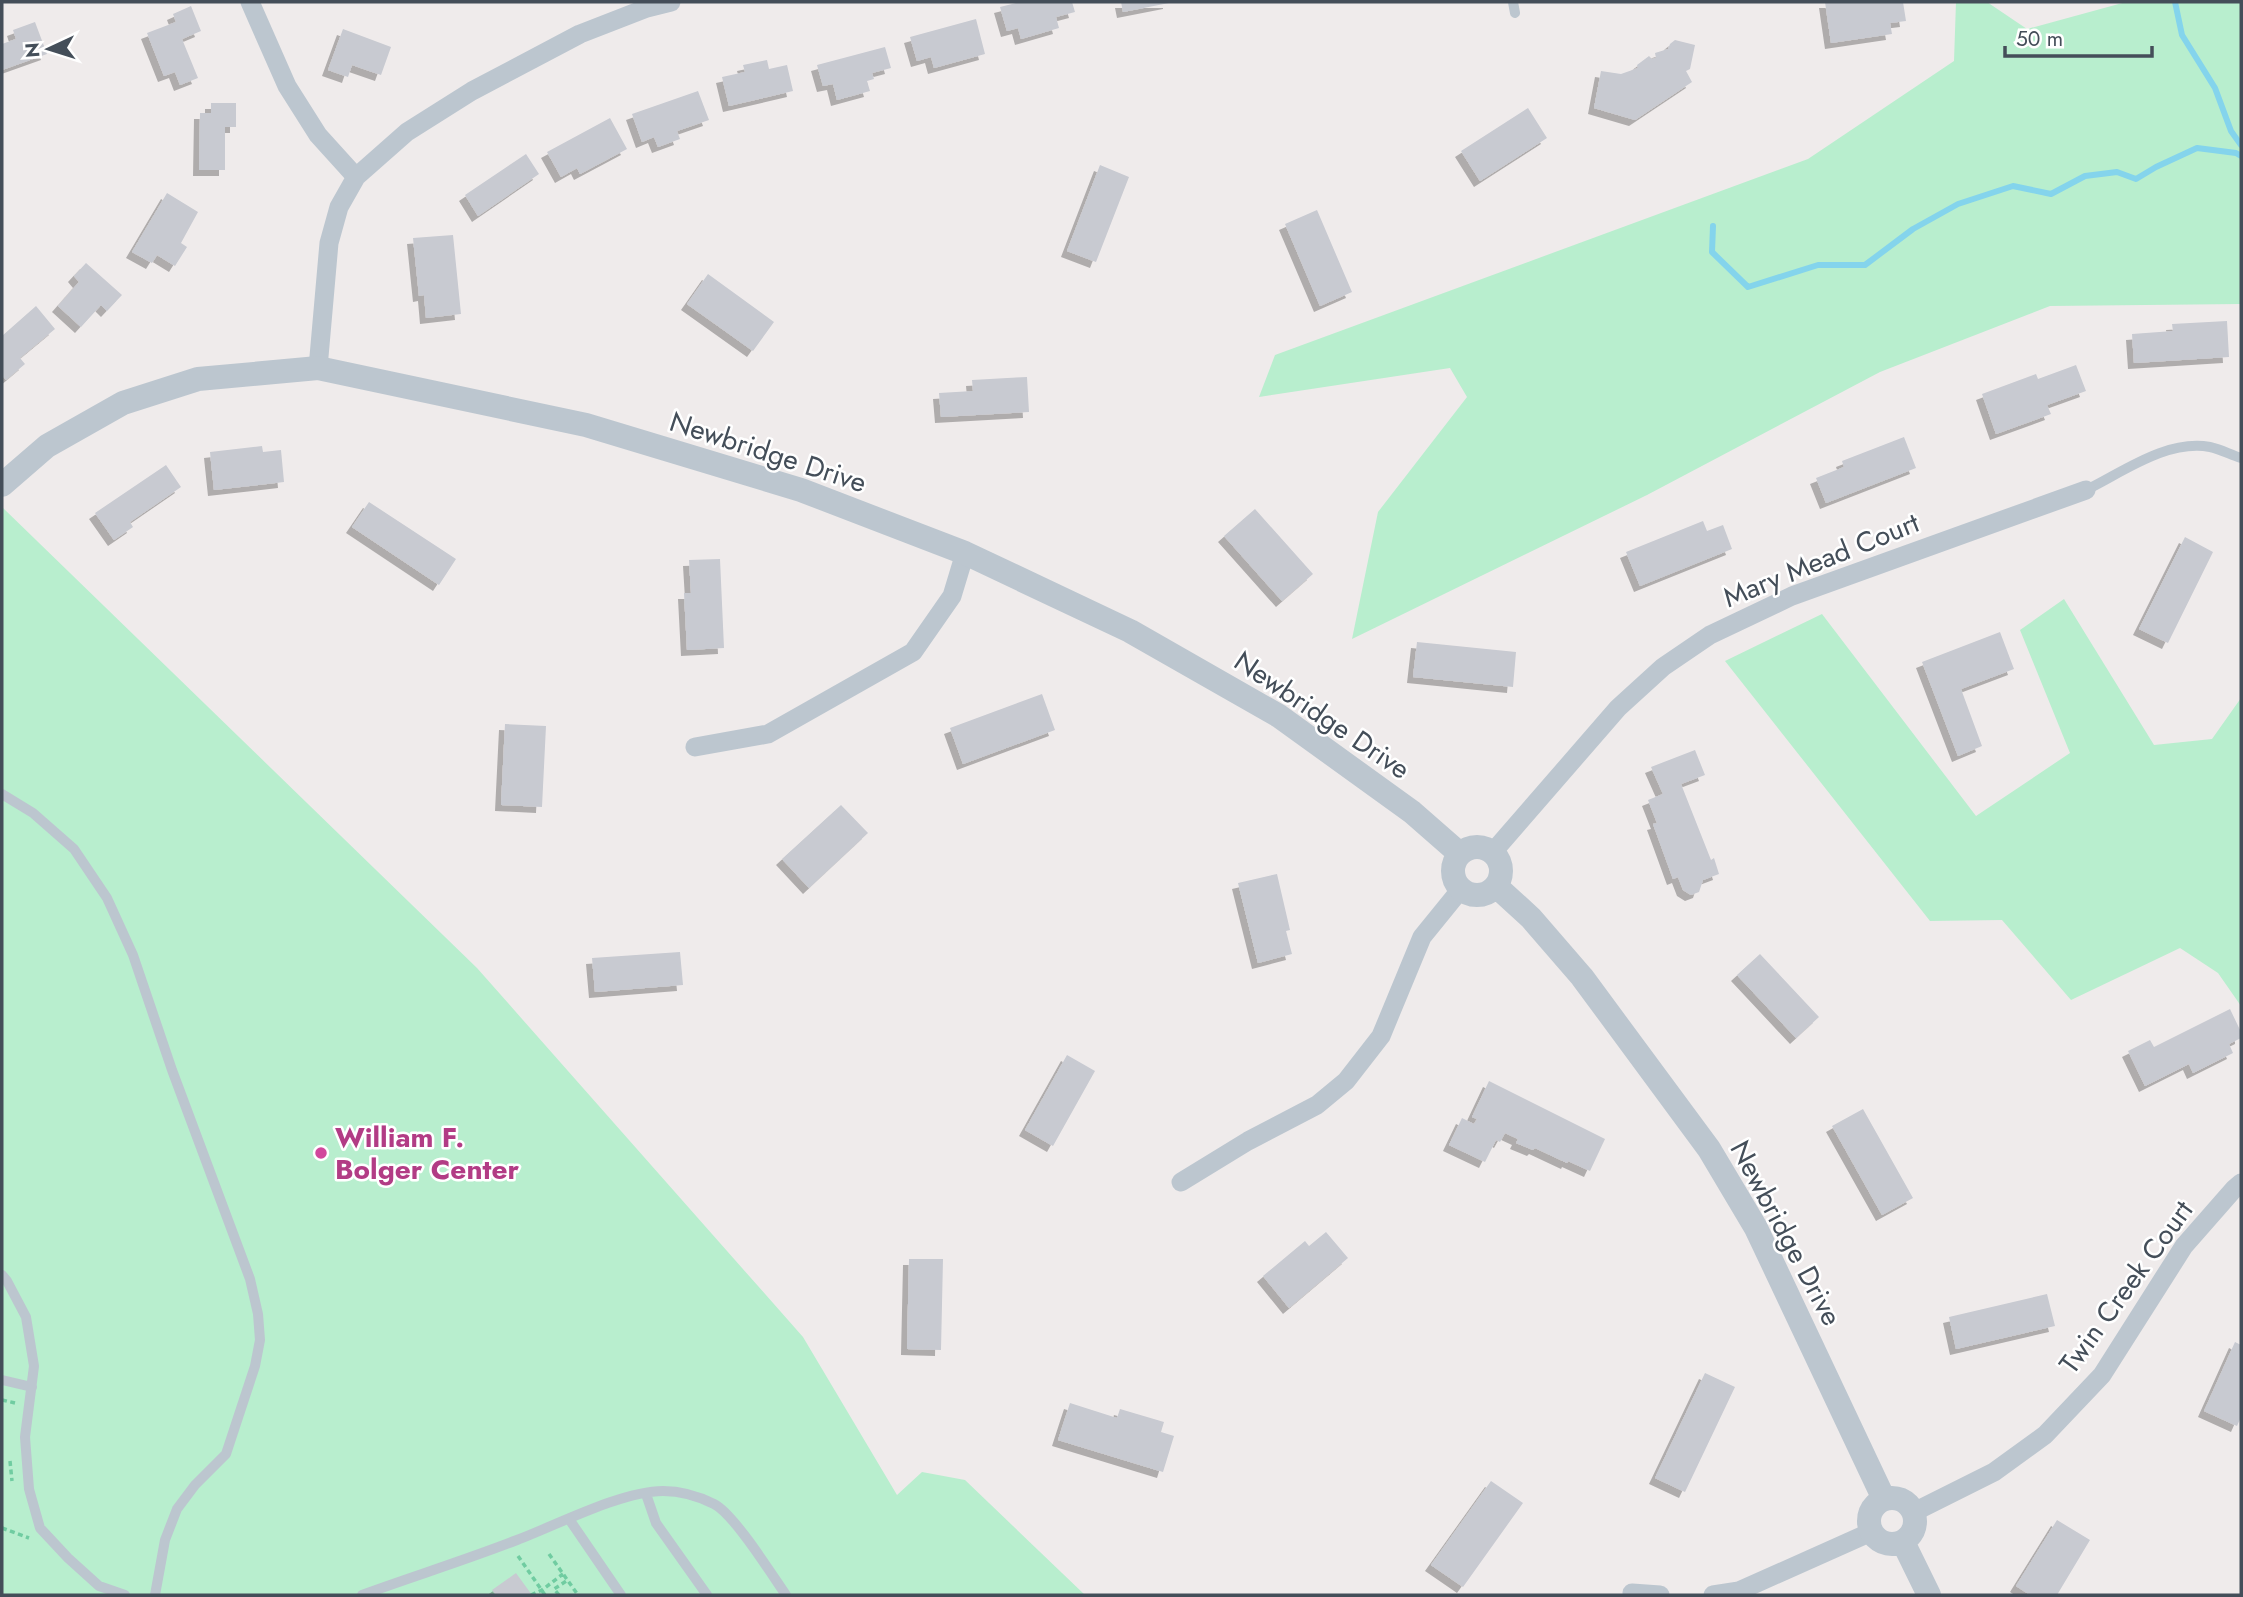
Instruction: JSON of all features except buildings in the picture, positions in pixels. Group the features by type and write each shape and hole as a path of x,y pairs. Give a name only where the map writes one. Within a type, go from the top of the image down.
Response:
{"street":[{"path":"250,2 287,86 318,135 355,177"},
{"path":"318,368 329,243 339,207 355,177 407,132 472,91 580,34 646,5 671,2"},
{"name":"Newbridge Drive","path":"2,485 47,446 123,403 198,379 318,368 586,425 800,490 965,553 1130,631 1279,716 1412,811 1460,854"},
{"name":"Mary Mead Court","path":"1493,852 1618,708 1663,667 1710,635 1791,596 2086,490"},
{"path":"695,747 768,734 913,652 952,596 965,553"},
{"path":"1472,847 1493,852 1498,858 1501,872 1496,886 1490,891 1475,895 1461,889 1453,876 1453,868 1460,854 1472,847"},
{"name":"Newbridge Drive","path":"1496,886 1531,918 1582,977 1709,1149 1756,1228 1884,1499"},
{"path":"1181,1182 1248,1141 1317,1105 1346,1081 1381,1036 1422,937 1461,889"},
{"name":"Twin Creek Court","path":"1914,1512 1994,1472 2045,1435 2102,1375 2184,1246 2241,1183"},
{"path":"1884,1499 1903,1500 1914,1512 1915,1527 1903,1542 1884,1544 1871,1532 1868,1520 1870,1512 1884,1499"},
{"path":"1713,1595 1739,1591 1871,1532"},
{"path":"1903,1542 1929,1595"},
{"path":"1632,1593 1660,1595"}],"lane":[{"path":"1513,2 1516,13"},
{"path":"2086,490 2166,450 2188,446 2210,447 2241,458"},
{"path":"2,794 33,813 74,849 107,898 133,955 172,1070 250,1279 258,1314 260,1340 256,1366 226,1454 195,1485 177,1509 165,1540 155,1595"},
{"path":"2,1275 26,1317 34,1366 25,1437 29,1489 40,1528 99,1586 125,1595"},
{"path":"2,1380 32,1387"},
{"path":"362,1595 599,1507 662,1491 690,1494 717,1506 747,1539 786,1595"},
{"path":"646,1494 656,1522 706,1595"},
{"path":"569,1519 621,1595"},
{"path":"397,1584 398,1595"}],"path":[{"path":"2,1528 18,1533"},
{"path":"516,1552 545,1595"},
{"path":"549,1555 578,1595"},
{"path":"531,1595 563,1574"},
{"path":"559,1595 554,1589 568,1580"}],"green space":[{"path":"1956,2 1987,2 2027,29 2126,2 2241,2 2241,304 2050,306 1880,372 1647,495 1352,639 1378,512 1467,397 1450,368 1259,397 1275,355 1808,159 1954,61"},
{"name":"William F. Bolger Center","path":"2,507 477,968 803,1337 897,1495 922,1472 965,1480 1085,1595 2,1595"},
{"path":"2064,599 2154,745 2212,739 2241,698 2241,1006 2218,973 2180,948 2071,1000 2002,920 1930,921 1725,661 1822,614 1976,816 2070,753 2020,630"}],"waterway":[{"path":"2175,2 2182,35 2215,88 2231,131 2241,145"},
{"path":"1713,226 1712,252 1748,287 1818,265 1865,265 1913,229 1958,204 2013,186 2051,194 2085,176 2117,172 2136,179 2197,148 2241,156"}],"place":[{"name":"William F. Bolger Center","path":"321,1153"}]}
